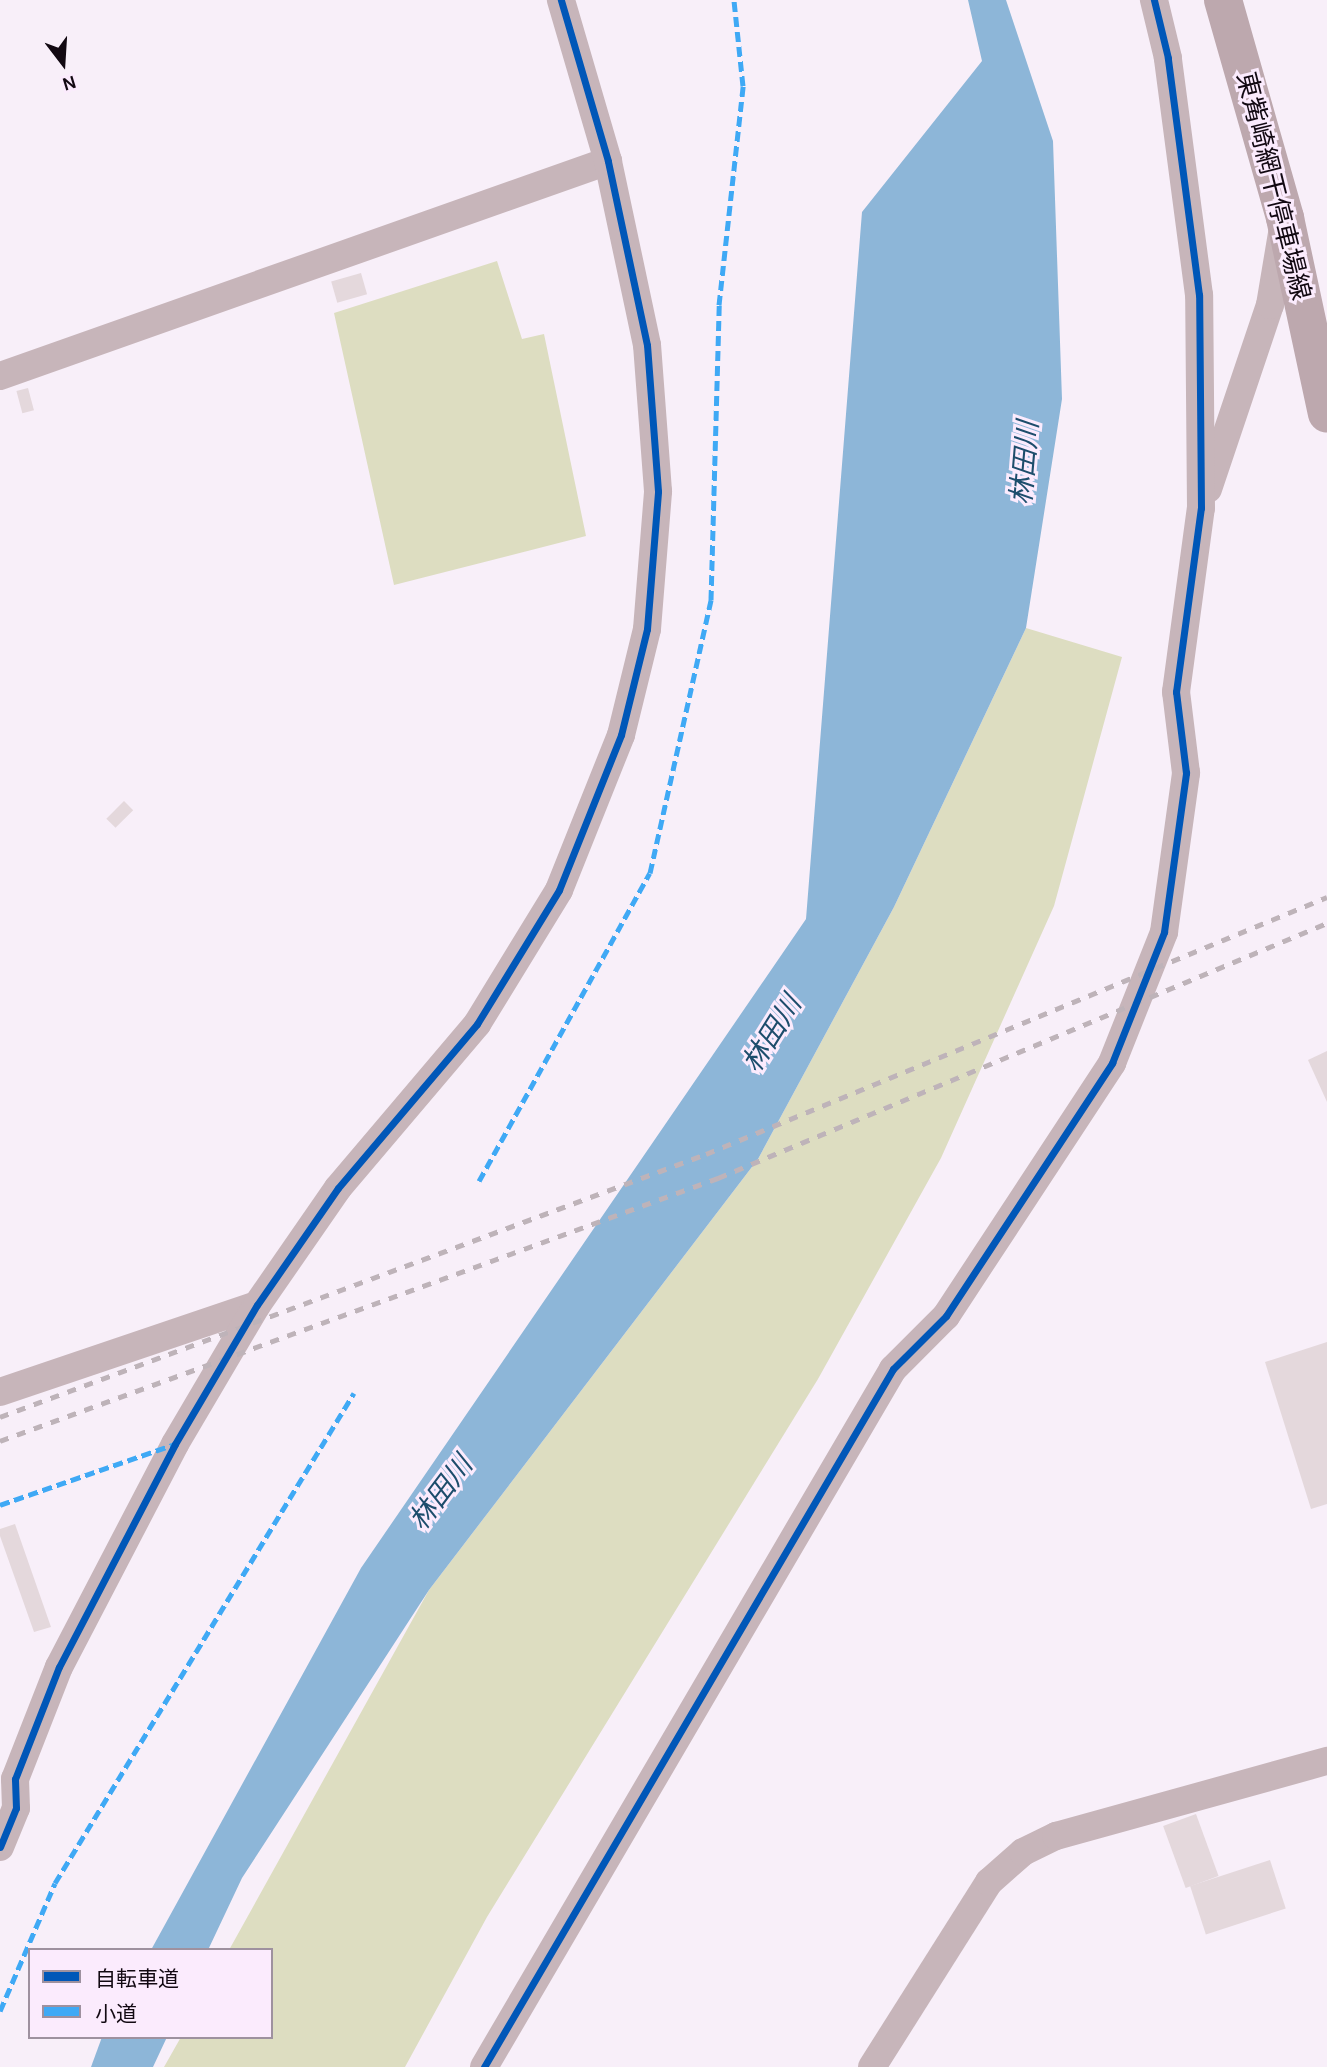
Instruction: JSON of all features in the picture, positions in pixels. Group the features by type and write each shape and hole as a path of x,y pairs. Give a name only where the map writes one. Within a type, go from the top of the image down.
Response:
{"main road":[{"name":"東觜崎網干停車場線","path":"1223,0 1285,218 1327,414"}],"street":[{"path":"0,1847 16,1808 15,1779 59,1667 175,1444 257,1305 338,1188 477,1024 559,890 621,735 647,629 658,491 647,345 608,161 561,0"},
{"path":"484,2067 893,1369 946,1316 1112,1063 1164,932 1186,773 1176,692 1201,508 1199,295 1168,58 1154,0"},
{"path":"0,376 608,161"},
{"path":"1201,508 1270,306 1285,218"},
{"path":"0,1392 257,1305"},
{"path":"872,2067 989,1882 1023,1852 1056,1836 1327,1761"}],"green space":[{"path":"497,261 522,339 544,334 586,536 394,585 334,313"},
{"path":"1026,628 1122,657 1054,906 941,1158 818,1379 487,1917 405,2067 164,2067 180,2039 273,2039 273,1948 230,1948 429,1590 758,1159 894,907"}],"water":[{"name":"林田川","path":"968,0 1006,0 1053,141 1062,399 1026,628 894,907 758,1159 429,1590 242,1878 209,1948 152,1948 361,1568 806,919 862,212 982,61"},
{"path":"101,2039 166,2039 153,2067 91,2067"}],"building":[{"path":"361,273 367,294 337,303 331,282"},
{"path":"28,388 34,410 22,413 16,391"},
{"path":"124,801 133,810 116,828 106,819"},
{"path":"1327,1051 1327,1102 1308,1060"},
{"path":"1327,1342 1327,1504 1311,1509 1265,1362"},
{"path":"15,1524 51,1627 34,1632 0,1536 0,1529"},
{"path":"1196,1814 1219,1876 1186,1888 1163,1826"},
{"path":"1270,1860 1286,1909 1206,1934 1190,1886"}],"railway":[{"path":"0,1417 706,1154 1327,897"},
{"path":"0,1441 718,1178 1327,923"}],"marked path":[{"path":"479,1181 650,873 711,600 719,305 743,86 734,0"},
{"path":"0,2011 55,1883 354,1393"},
{"path":"0,1505 175,1444"}],"cycle path":[{"path":"0,1847 16,1808 15,1779 59,1667 175,1444 257,1305 338,1188 477,1024 559,890 621,735 647,629 658,491 647,345 608,161 561,0"},
{"path":"484,2067 893,1369 946,1316 1112,1063 1164,932 1186,773 1176,692 1201,508 1199,295 1168,58 1154,0"}]}
